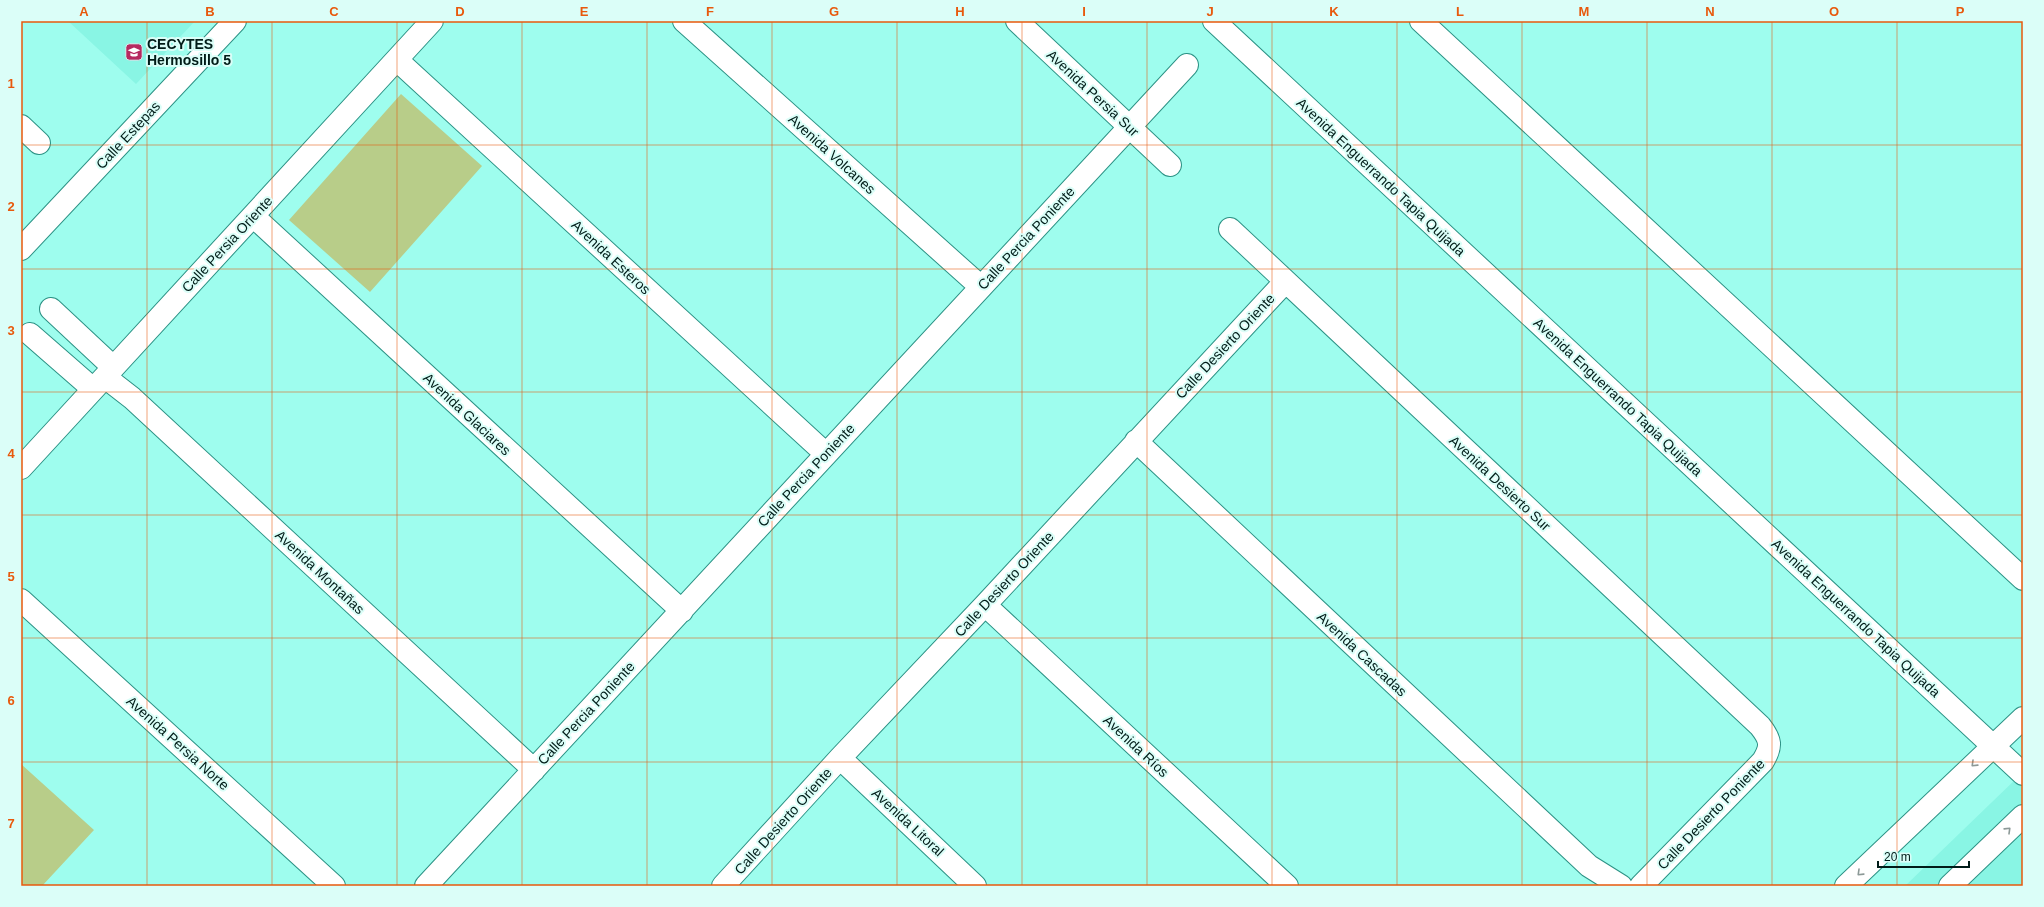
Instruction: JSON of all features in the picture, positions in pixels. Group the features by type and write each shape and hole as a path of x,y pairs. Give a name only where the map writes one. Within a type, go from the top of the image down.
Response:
{"street":[{"name":"Calle Estepas","path":"21,249 235,21"},
{"name":"Calle Persia Oriente","path":"21,468 432,21"},
{"name":"Avenida Volcanes","path":"684,21 981,287"},
{"name":"Avenida Persia Sur","path":"1017,21 1170,165"},
{"name":"Avenida Enguerrando Tapia Quijada","path":"1214,21 2023,774"},
{"path":"1421,21 2023,579"},
{"name":"Avenida Esteros","path":"397,60 826,454"},
{"name":"Calle Percia Poniente","path":"426,886 1187,64"},
{"path":"21,126 39,143"},
{"name":"Avenida Glaciares","path":"253,216 682,611"},
{"name":"Avenida Desierto Sur","path":"1230,229 1760,726 1768,737"},
{"name":"Calle Desierto Oriente","path":"723,886 840,758 985,605 1285,282"},
{"name":"Avenida Montañas","path":"51,309 104,378"},
{"name":"Avenida Montañas","path":"30,334 104,378 137,404 534,770"},
{"name":"Avenida Cascadas","path":"1136,441 1589,866 1621,886"},
{"name":"Avenida Persia Norte","path":"21,600 334,886"},
{"name":"Avenida Ríos","path":"985,605 1287,886"},
{"path":"1846,886 2023,718"},
{"name":"Calle Desierto Poniente","path":"1642,886 1762,761 1769,751 1768,737"},
{"name":"Avenida Litoral","path":"840,758 975,886"},
{"path":"1950,886 2023,816"},
{"name":"Avenida Cascadas","path":"1589,866 1602,886"}],"shaded area":[{"name":"CECYTES Hermosillo 5","path":"68,21 195,21 136,84"},
{"path":"401,94 482,166 370,292 289,220"},
{"path":"21,764 94,830 42,886 21,886"},
{"path":"2020,775 2023,777 2023,886 1905,886"}],"place":[{"name":"CECYTES Hermosillo 5","path":"134,52"}]}
